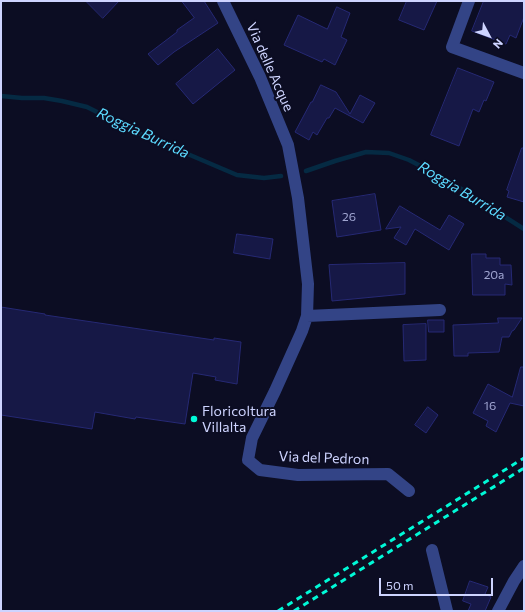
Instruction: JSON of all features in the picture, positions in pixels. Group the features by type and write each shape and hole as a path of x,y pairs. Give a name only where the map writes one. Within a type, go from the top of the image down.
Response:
{"street":[{"name":"Via delle Acque","path":"223,1 260,77 288,145"},
{"path":"469,1 452,47 524,73"},
{"name":"Via del Pedron","path":"288,145 298,198 308,284 307,316 302,331 275,391 252,438 248,460 260,470 298,474 388,474 409,491"},
{"path":"307,316 440,310"},
{"path":"432,550 447,611"},
{"path":"498,611 514,580 524,566"}],"building":[{"path":"86,1 119,1 103,18"},
{"path":"182,1 204,1 218,23 174,52 158,65 148,54 194,18"},
{"path":"407,1 437,1 424,30 399,20"},
{"path":"484,1 524,1 524,17 516,38 510,35 506,44 472,31"},
{"path":"337,7 350,13 341,37 347,40 335,65 324,59 322,62 284,45 298,15 327,29"},
{"path":"218,49 235,70 193,104 176,84"},
{"path":"458,68 494,82 486,101 484,100 479,112 473,109 459,146 431,135"},
{"path":"321,85 336,92 350,114 360,95 375,103 363,123 335,108 317,135 313,132 309,140 295,132"},
{"path":"522,148 524,148 524,202 507,197 509,191 507,190"},
{"path":"375,194 381,230 337,237 332,201"},
{"path":"400,206 440,230 449,215 464,224 449,250 415,229 406,245 394,238 401,227 386,229"},
{"path":"237,234 273,239 270,259 234,253"},
{"path":"472,254 486,254 486,258 500,258 500,265 511,265 512,285 505,284 505,295 473,295"},
{"path":"405,263 405,294 332,301 329,265"},
{"path":"1,307 214,340 214,338 241,342 237,384 215,380 216,377 193,373 185,424 136,417 135,419 95,412 92,429 1,415"},
{"path":"498,318 522,318 509,337 502,337 499,352 468,353 468,356 454,356 453,325 498,323"},
{"path":"428,320 444,320 444,332 429,332"},
{"path":"426,324 426,360 404,361 403,325"},
{"path":"521,367 524,367 524,406 510,403 496,432 486,426 488,421 473,413 488,384 512,397"},
{"path":"428,407 438,415 426,433 415,425"},
{"path":"470,581 488,587 485,594 491,597 485,611 468,611 471,604 463,601"}],"waterway":[{"name":"Roggia Burrida","path":"1,96 44,98 87,107 143,135 237,175 264,178 281,176"},
{"name":"Roggia Burrida","path":"306,171 366,152 389,153 409,160 434,173 524,229"}],"railway":[{"path":"278,611 524,458"},
{"path":"294,611 524,468"}],"place":[{"name":"Floricoltura Villalta","path":"194,419"}]}
